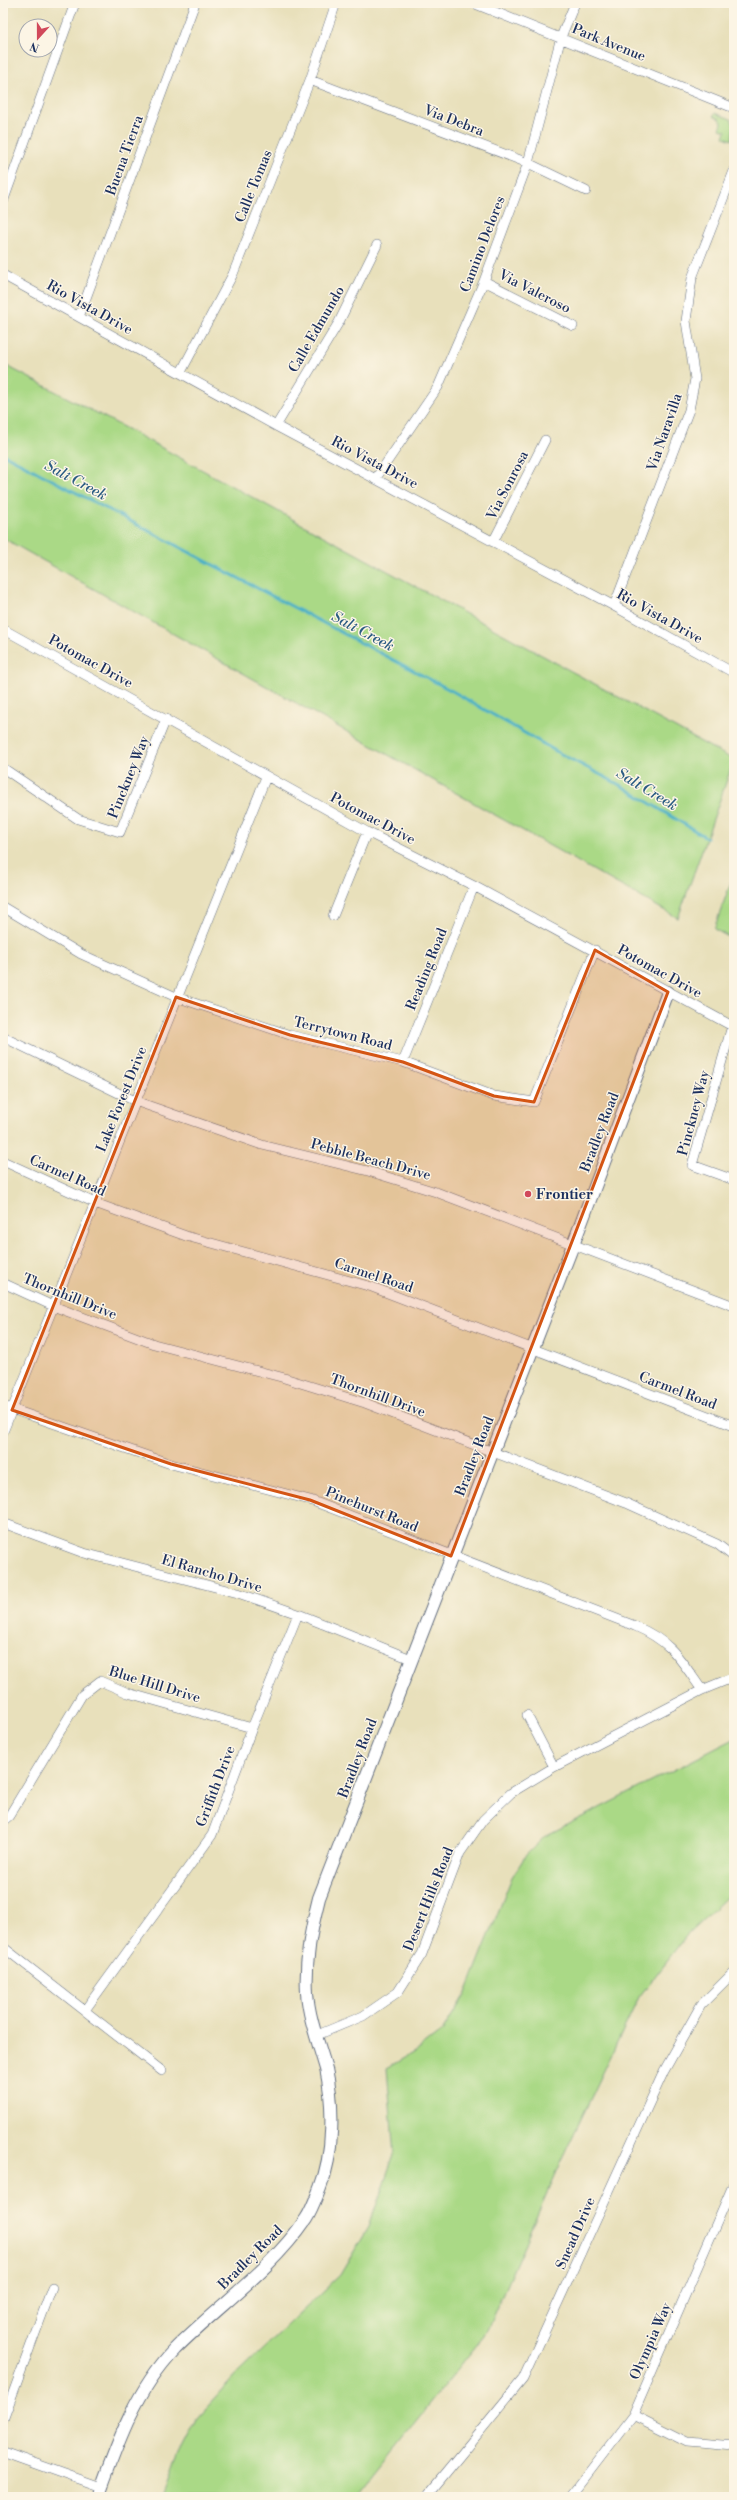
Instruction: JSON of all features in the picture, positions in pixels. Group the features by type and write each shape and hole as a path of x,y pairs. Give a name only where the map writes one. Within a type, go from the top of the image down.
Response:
{"street":[{"path":"3,202 75,3"},
{"name":"Buena Tierra","path":"79,317 195,3"},
{"name":"Calle Tomas","path":"181,372 233,274 310,80 336,3"},
{"name":"Park Avenue","path":"473,3 734,108"},
{"name":"Camino Delores","path":"376,478 438,387 484,281 528,163 561,38 575,3"},
{"name":"Via Debra","path":"310,80 528,163 586,191"},
{"name":"Via Naravilla","path":"614,606 689,410 695,379 686,320 692,278 734,171"},
{"name":"Calle Edmundo","path":"276,426 339,322 377,245"},
{"name":"Rio Vista Drive","path":"3,275 181,372 276,426 614,606 734,673"},
{"name":"Via Valeroso","path":"484,281 573,326"},
{"name":"Via Sonrosa","path":"493,542 545,440"},
{"name":"Potomac Drive","path":"3,629 367,832 596,950 668,992 733,1026"},
{"name":"Pinckney Way","path":"3,768 78,819 120,832 166,719"},
{"name":"Lake Forest Drive","path":"3,1432 7,1408 53,1306 134,1101 266,777"},
{"path":"333,916 367,832"},
{"name":"Reading Road","path":"404,1062 474,886"},
{"name":"Terrytown Road","path":"3,906 81,954 176,997 290,1035 404,1062 494,1096 534,1102 596,950"},
{"name":"Bradley Road","path":"100,2492 137,2399 154,2373 174,2350 285,2246 307,2217 321,2186 328,2157 332,2108 326,2070 315,2036 308,1994 306,1962 311,1930 320,1898 411,1659 573,1245 668,992"},
{"name":"Pinckney Way","path":"733,1026 692,1165 734,1180"},
{"name":"Pebble Beach Drive","path":"3,1037 134,1101 262,1145 368,1171 436,1192 734,1306"},
{"name":"Carmel Road","path":"3,1161 95,1202 186,1236 372,1286 734,1426"},
{"name":"Thornhill Drive","path":"3,1284 53,1306 154,1344 281,1376 365,1403 675,1523 717,1544 734,1557"},
{"name":"Pinehurst Road","path":"7,1408 171,1464 310,1500 656,1635 673,1650 702,1690"},
{"name":"El Rancho Drive","path":"3,1523 84,1553 238,1593 298,1614 411,1659"},
{"name":"Griffith Drive","path":"85,2010 212,1835 252,1728 298,1614"},
{"name":"Desert Hills Road","path":"315,2036 364,2016 398,1992 422,1954 460,1853 484,1820 511,1793 554,1767 702,1690 734,1677"},
{"name":"Blue Hill Drive","path":"3,1821 9,1816 82,1695 100,1681 128,1693 252,1728"},
{"path":"527,1715 554,1767"},
{"path":"3,1947 162,2071"},
{"name":"Snead Drive","path":"426,2497 524,2379 664,2071 701,2005 734,1972"},
{"name":"Olympia Way","path":"570,2497 633,2415 734,2183"},
{"path":"3,2420 52,2288"},
{"path":"633,2415 687,2442 734,2446"},
{"path":"3,2452 100,2492"}],"highlighted area":[{"path":"595,950 668,992 451,1556 310,1500 171,1464 12,1410 176,997 290,1035 403,1062 494,1096 534,1102"}],"green space":[{"path":"715,113 731,119 734,125 732,140 724,137 726,131 720,129 722,123 720,119 713,116"},
{"path":"3,364 129,430 734,760 678,918 3,538"},
{"path":"734,874 734,940 714,929"},
{"path":"734,1739 734,1890 686,1936 639,1997 561,2161 484,2336 355,2497 163,2497 179,2454 198,2417 238,2373 340,2275 369,2226 394,2155 387,2068 416,2051 443,2030 467,1991 512,1877 526,1855 545,1836"}],"waterway":[{"name":"Salt Creek","path":"3,454 454,692 559,753 620,785 707,838"}],"place":[{"name":"Frontier","path":"528,1194"}]}
